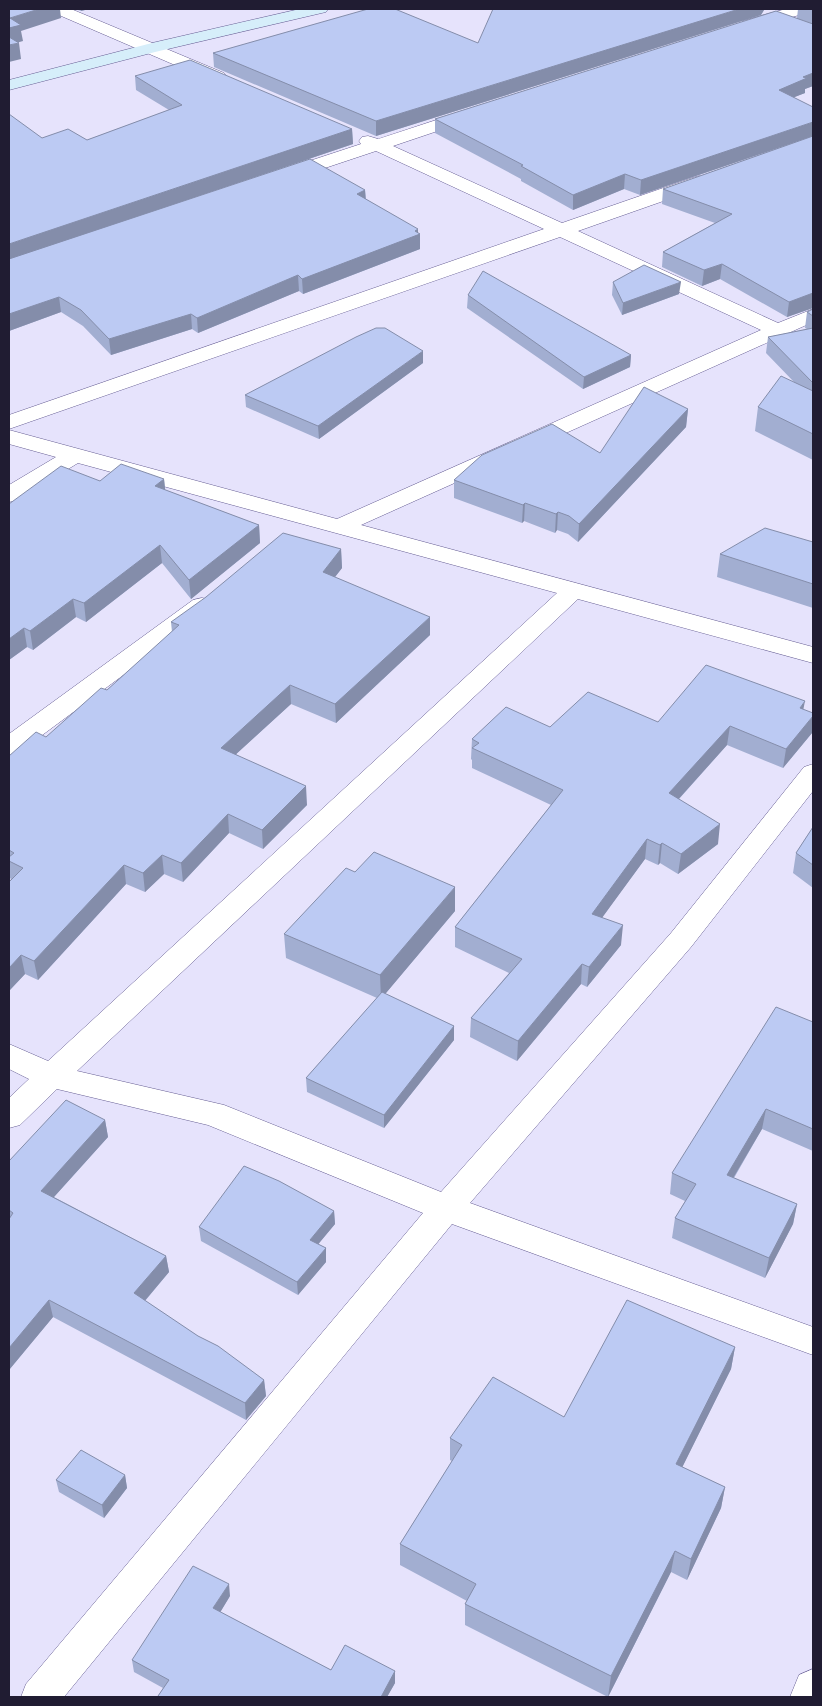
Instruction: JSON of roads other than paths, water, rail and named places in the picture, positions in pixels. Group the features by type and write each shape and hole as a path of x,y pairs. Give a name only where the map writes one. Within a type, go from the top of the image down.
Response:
{"main road":[{"path":"9,85 152,48 320,9"}],"street":[{"path":"58,9 232,83"},
{"path":"752,9 798,26"},
{"path":"736,29 803,9"},
{"path":"262,182 489,108"},
{"path":"348,133 563,230 777,330"},
{"path":"9,422 721,174"},
{"path":"337,527 813,315"},
{"path":"9,437 813,655"},
{"path":"9,495 75,455"},
{"path":"285,537 307,519"},
{"path":"9,747 219,591"},
{"path":"9,1116 573,591"},
{"path":"40,1697 446,1208 681,940 813,773"},
{"path":"9,1055 50,1076 213,1114 446,1208 813,1341"},
{"path":"809,1697 813,1688"}]}
